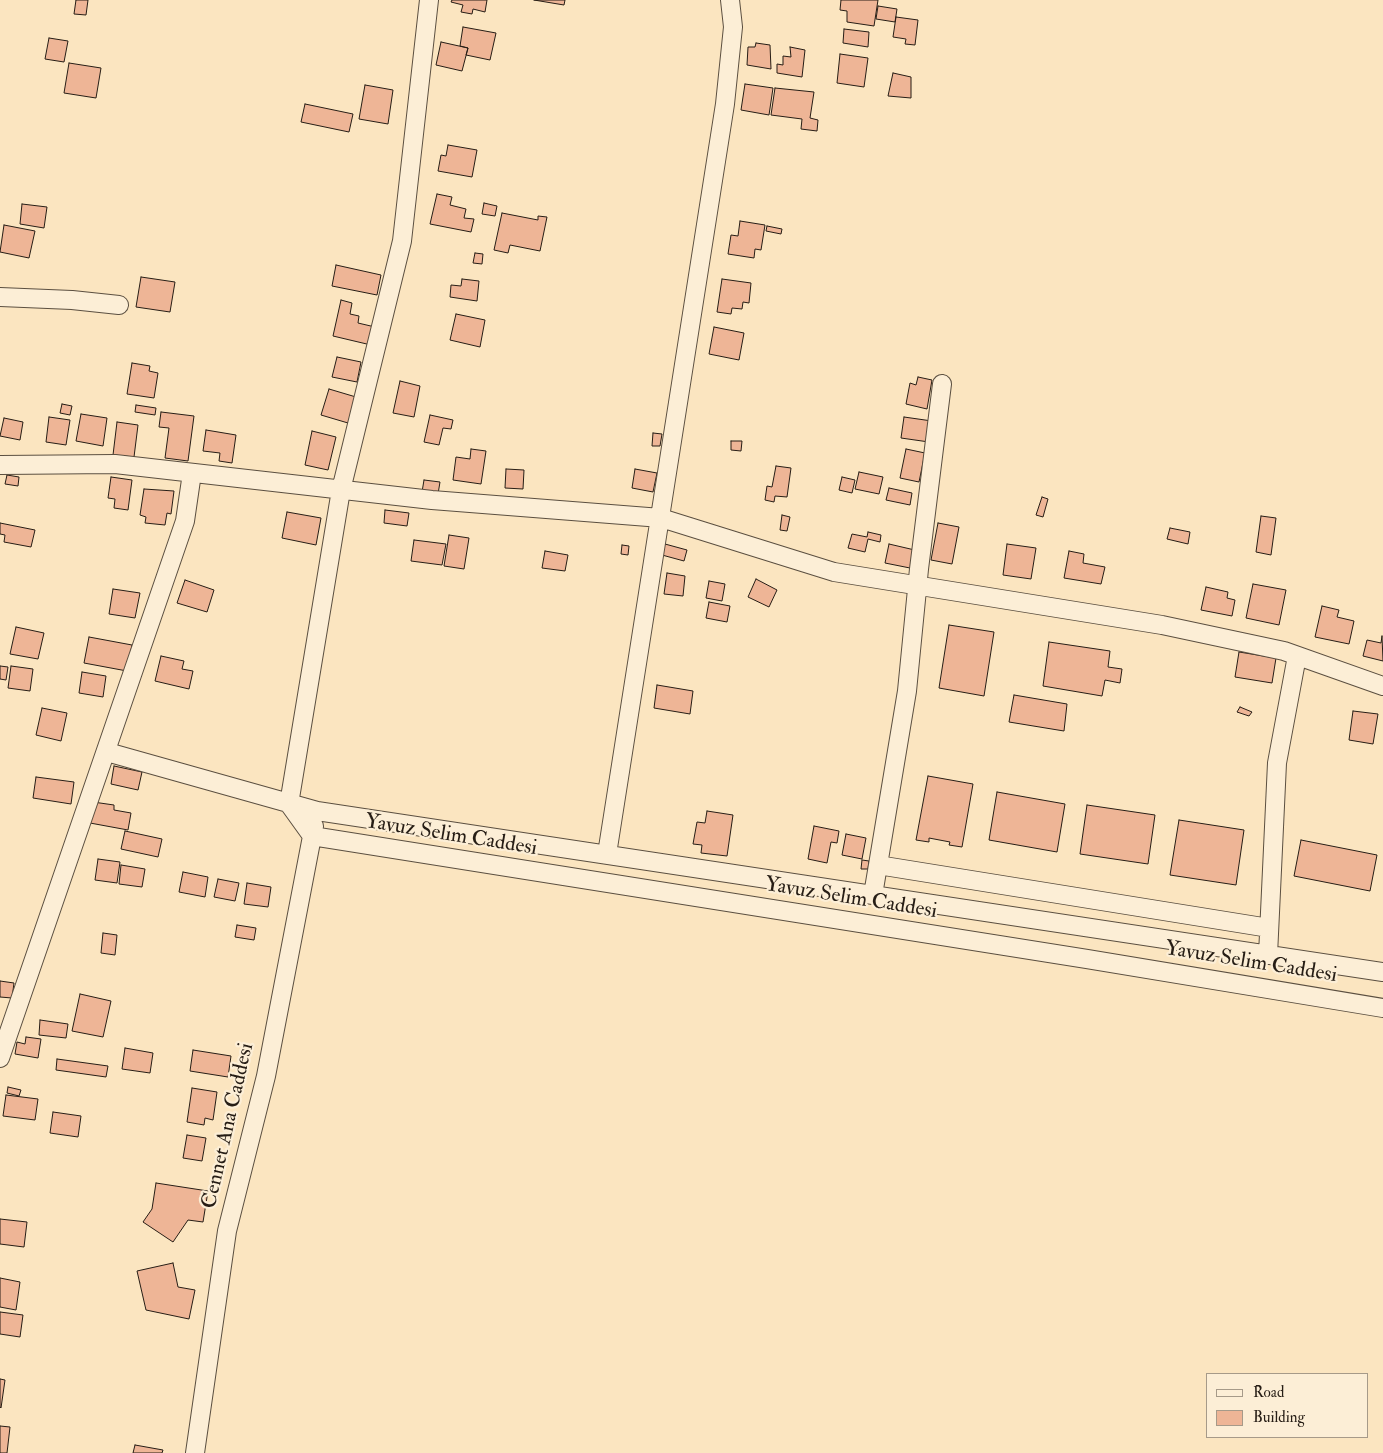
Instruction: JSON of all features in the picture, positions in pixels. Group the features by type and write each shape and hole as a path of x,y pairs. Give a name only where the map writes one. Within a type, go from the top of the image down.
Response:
{"street":[{"path":"312,836 289,804 341,490 402,241 429,0"},
{"path":"607,854 725,104 733,27 730,0"},
{"path":"0,297 72,300 119,305"},
{"path":"873,895 907,691 942,384"},
{"path":"0,465 115,464 432,500 661,518 834,572 1162,625 1297,656 1383,686"},
{"path":"0,1058 185,521 192,473"},
{"path":"1268,955 1277,763 1297,656"},
{"name":"Yavuz Selim Caddesi","path":"107,752 318,811 1383,972"},
{"name":"Cennet Ana Caddesi","path":"195,1453 227,1231 266,1076 318,811"},
{"name":"Yavuz Selim Caddesi","path":"312,836 1087,958 1383,1008"},
{"path":"878,865 1269,928"}],"building":[{"path":"76,0 88,0 86,15 74,14"},
{"path":"452,0 487,0 485,12 473,9 472,14 461,12 463,5 451,2"},
{"path":"534,0 565,0 564,5"},
{"path":"841,0 878,0 874,26 847,22 847,11 840,10"},
{"path":"878,6 897,9 895,22 876,19"},
{"path":"896,17 918,20 915,45 905,44 906,39 893,37"},
{"path":"463,27 496,33 490,60 466,55 468,48 460,46"},
{"path":"844,29 869,32 868,47 843,43"},
{"path":"49,38 68,41 64,62 45,59"},
{"path":"441,42 468,48 462,71 436,65"},
{"path":"756,43 770,45 771,69 747,65 748,47 755,47"},
{"path":"790,47 805,50 802,77 777,73 777,64 783,65 783,56 791,57"},
{"path":"840,54 868,58 864,87 837,83"},
{"path":"69,63 101,68 96,98 64,93"},
{"path":"893,73 911,77 911,98 888,96"},
{"path":"745,84 773,88 769,115 741,110"},
{"path":"365,85 393,90 388,124 359,119"},
{"path":"775,88 814,92 810,118 818,120 817,131 801,129 802,119 771,115"},
{"path":"305,104 353,114 349,132 301,122"},
{"path":"448,145 477,150 472,177 438,171 441,155 446,156"},
{"path":"437,194 452,197 450,205 466,209 464,218 474,219 471,232 430,224"},
{"path":"484,203 497,206 495,216 482,214"},
{"path":"22,204 47,207 44,228 20,224"},
{"path":"502,213 538,220 538,216 547,217 540,251 510,245 508,253 494,250"},
{"path":"740,221 765,225 761,250 755,249 754,258 728,254 731,235 738,236"},
{"path":"4,225 35,231 29,258 0,252"},
{"path":"767,226 782,229 781,234 766,231"},
{"path":"475,253 483,254 482,264 473,263"},
{"path":"336,265 381,275 377,295 332,286"},
{"path":"141,277 175,282 170,312 136,307"},
{"path":"462,279 479,281 477,301 450,297 451,285 461,286"},
{"path":"722,279 751,283 749,303 743,302 742,309 732,308 731,314 717,312"},
{"path":"341,300 352,303 350,314 359,316 358,323 375,327 371,345 333,336"},
{"path":"456,314 485,320 480,347 450,340"},
{"path":"714,327 744,333 739,360 709,354"},
{"path":"337,357 361,362 357,382 332,377"},
{"path":"132,363 150,366 149,371 158,373 154,398 127,394"},
{"path":"918,377 932,380 927,409 906,404 910,383 916,385"},
{"path":"400,381 420,386 414,417 393,413"},
{"path":"329,389 356,397 348,423 321,415"},
{"path":"62,404 72,406 70,415 60,413"},
{"path":"136,405 156,408 155,415 135,412"},
{"path":"161,412 194,416 188,461 165,458 169,428 159,427"},
{"path":"81,414 107,418 103,446 76,441"},
{"path":"430,415 453,420 451,429 443,428 439,445 424,442"},
{"path":"49,417 70,420 66,445 46,442"},
{"path":"904,417 932,421 929,442 901,438"},
{"path":"4,418 23,422 20,440 0,436"},
{"path":"117,422 138,425 134,457 113,455"},
{"path":"206,430 236,435 232,463 219,461 220,453 203,451"},
{"path":"312,431 336,437 328,470 305,465"},
{"path":"653,433 662,434 660,446 652,446"},
{"path":"731,441 742,441 741,451 731,450"},
{"path":"471,449 486,451 481,484 453,480 456,457 470,459"},
{"path":"906,449 925,453 919,482 900,478"},
{"path":"776,466 791,468 787,497 775,496 774,502 765,500 767,486 772,487"},
{"path":"506,469 524,470 523,489 505,488"},
{"path":"635,469 657,473 653,492 632,488"},
{"path":"859,472 883,477 879,494 855,489"},
{"path":"7,475 19,477 18,486 5,484"},
{"path":"111,477 132,480 128,510 114,508 115,499 108,498"},
{"path":"842,477 855,480 852,493 839,490"},
{"path":"424,480 440,482 438,494 422,492"},
{"path":"889,488 912,493 910,505 886,500"},
{"path":"144,489 174,491 171,514 167,513 165,525 145,523 146,517 140,515"},
{"path":"1042,497 1048,499 1043,517 1036,515"},
{"path":"385,510 409,513 407,526 384,523"},
{"path":"287,512 321,518 316,545 282,538"},
{"path":"782,515 790,517 787,531 780,530"},
{"path":"1261,516 1276,518 1271,555 1256,552"},
{"path":"0,523 35,530 31,547 4,542 5,535 0,534"},
{"path":"938,523 959,527 952,564 931,560"},
{"path":"1170,528 1190,532 1188,544 1167,539"},
{"path":"868,532 881,535 880,542 868,539 865,552 848,548 852,534 867,537"},
{"path":"449,535 469,538 464,569 444,566"},
{"path":"414,540 446,544 442,565 411,561"},
{"path":"665,544 687,550 684,561 662,555"},
{"path":"889,544 919,551 915,569 885,563"},
{"path":"1007,544 1036,548 1031,579 1003,575"},
{"path":"622,545 629,546 628,555 621,554"},
{"path":"545,551 568,555 565,571 542,568"},
{"path":"1069,551 1084,554 1083,563 1105,567 1101,584 1064,578"},
{"path":"667,573 685,576 683,596 664,594"},
{"path":"756,579 777,590 769,607 748,597"},
{"path":"185,580 214,590 207,612 177,603"},
{"path":"709,581 725,584 722,601 706,598"},
{"path":"1253,584 1286,590 1279,625 1246,618"},
{"path":"1206,587 1228,592 1227,598 1235,600 1232,616 1201,610"},
{"path":"113,589 140,593 135,618 109,614"},
{"path":"709,602 730,606 727,622 706,618"},
{"path":"1322,606 1339,610 1337,617 1354,621 1349,644 1315,637"},
{"path":"949,625 994,632 984,696 939,688"},
{"path":"16,627 44,633 38,659 10,654"},
{"path":"1382,636 1383,661 1363,656 1367,640 1381,643"},
{"path":"89,637 132,645 127,671 84,663"},
{"path":"1049,642 1110,651 1108,667 1122,669 1120,683 1105,680 1102,696 1043,686"},
{"path":"1239,652 1276,658 1272,683 1235,677"},
{"path":"161,656 184,661 182,669 193,671 189,689 155,681"},
{"path":"0,666 8,667 6,680 0,679"},
{"path":"11,666 33,669 30,691 8,688"},
{"path":"82,672 106,676 103,697 79,693"},
{"path":"657,685 693,691 690,714 654,708"},
{"path":"1014,695 1067,704 1064,731 1009,722"},
{"path":"1240,707 1252,712 1249,716 1237,712"},
{"path":"42,708 67,713 61,741 36,735"},
{"path":"1353,711 1378,714 1373,744 1349,740"},
{"path":"114,766 142,772 138,790 111,784"},
{"path":"928,776 973,784 962,847 949,845 950,842 929,838 929,842 916,840"},
{"path":"36,777 74,782 71,804 33,798"},
{"path":"997,792 1065,804 1057,852 989,840"},
{"path":"93,802 114,805 114,810 131,813 128,830 90,823"},
{"path":"1087,805 1155,815 1148,864 1080,854"},
{"path":"707,811 733,815 727,856 701,853 702,845 693,844 697,822 705,823"},
{"path":"1179,820 1244,830 1236,885 1170,875"},
{"path":"814,826 839,831 837,843 831,842 827,863 808,859"},
{"path":"125,831 162,839 158,857 121,849"},
{"path":"846,834 866,838 862,859 842,855"},
{"path":"1301,840 1377,855 1370,891 1294,876"},
{"path":"98,859 120,862 117,883 95,880"},
{"path":"862,860 869,861 868,869 861,869"},
{"path":"121,865 145,869 142,887 119,884"},
{"path":"183,872 208,877 205,897 179,892"},
{"path":"218,879 239,883 235,901 214,897"},
{"path":"247,883 271,887 268,907 244,904"},
{"path":"237,925 256,928 254,940 235,937"},
{"path":"103,933 117,935 115,955 101,953"},
{"path":"0,981 14,983 12,998 0,997"},
{"path":"80,994 111,1001 103,1037 72,1031"},
{"path":"40,1020 68,1024 66,1038 39,1035"},
{"path":"26,1037 41,1039 38,1058 15,1054 17,1042 25,1044"},
{"path":"125,1048 153,1053 150,1073 122,1069"},
{"path":"193,1050 231,1056 228,1077 190,1071"},
{"path":"57,1059 108,1066 106,1077 56,1070"},
{"path":"8,1087 21,1090 19,1096 7,1093"},
{"path":"192,1088 217,1092 213,1120 205,1118 204,1125 187,1122"},
{"path":"6,1095 38,1099 35,1120 3,1116"},
{"path":"53,1112 81,1116 78,1137 50,1133"},
{"path":"187,1135 206,1138 202,1161 183,1158"},
{"path":"156,1183 208,1191 203,1222 188,1220 173,1242 143,1222 152,1209"},
{"path":"0,1219 27,1222 24,1247 0,1244"},
{"path":"173,1263 178,1287 195,1290 189,1319 146,1310 137,1271"},
{"path":"0,1278 20,1282 16,1310 0,1307"},
{"path":"0,1312 23,1315 20,1337 0,1334"},
{"path":"0,1379 5,1380 1,1408 0,1407"},
{"path":"0,1426 10,1427 7,1453 0,1453"},
{"path":"135,1445 163,1450 162,1453 133,1453"}]}
